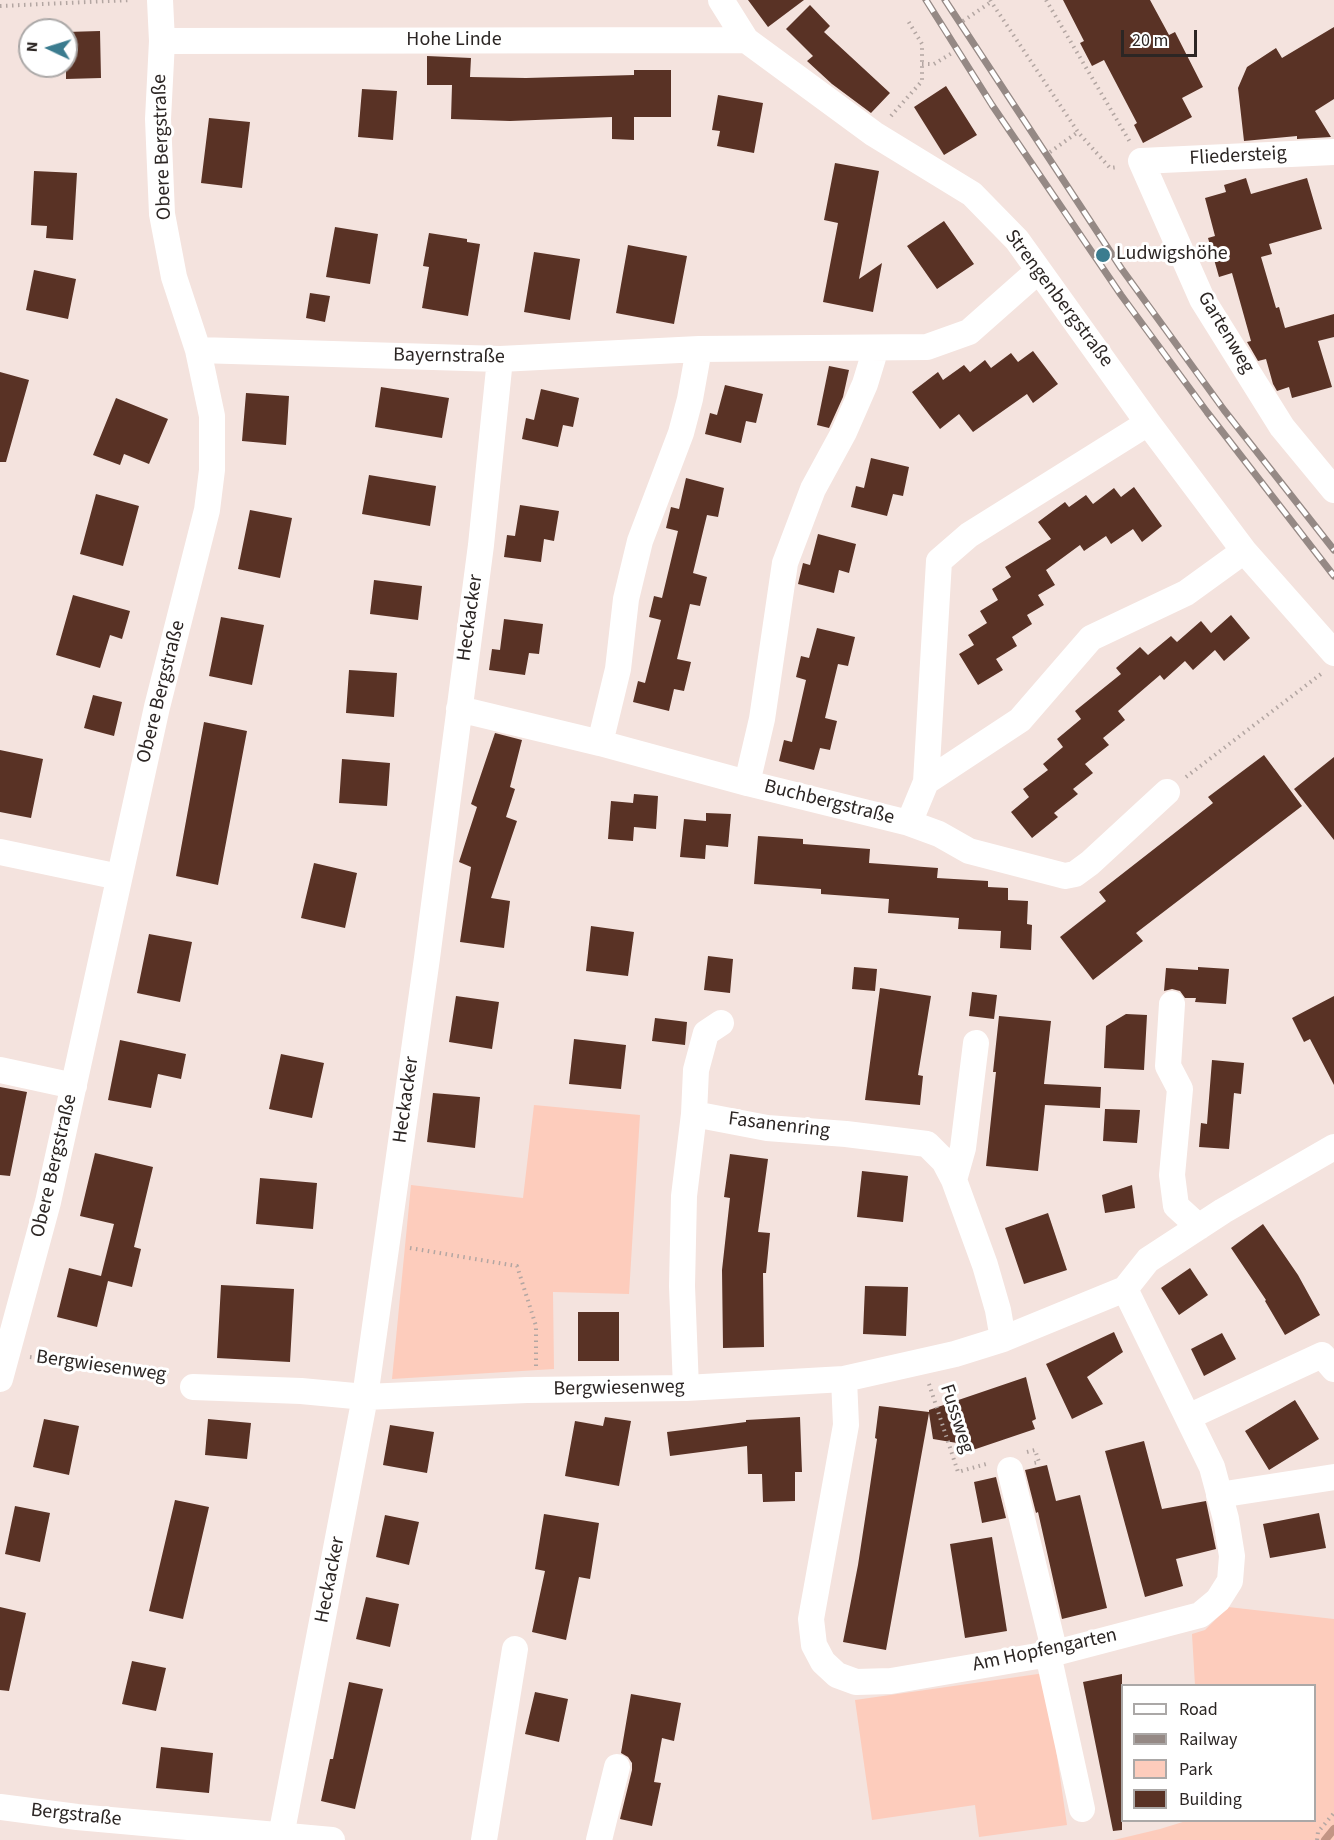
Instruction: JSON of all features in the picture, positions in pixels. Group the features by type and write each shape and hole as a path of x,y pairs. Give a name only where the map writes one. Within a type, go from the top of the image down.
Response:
{"street":[{"name":"Obere Bergstraße","path":"2,1371 48,1202 157,707 207,510 212,470 212,416 198,350 174,277 162,214 158,119 162,41 160,0"},
{"name":"Strengenbergstraße","path":"721,0 746,40 874,134 972,194 1017,240 1148,423 1244,551 1331,661"},
{"name":"Hohe Linde","path":"162,41 746,40"},
{"name":"Fliedersteig","path":"1141,161 1334,152"},
{"name":"Gartenweg","path":"1141,161 1202,299 1282,427 1334,490"},
{"name":"Bayernstraße","path":"198,350 500,359 699,349 927,346 969,332 1038,271"},
{"path":"747,783 762,718 785,563 813,489 844,432 865,384 876,348"},
{"path":"600,743 618,669 626,599 640,541 681,433 699,349"},
{"name":"Heckacker","path":"281,1836 365,1397 427,958 481,545 500,359"},
{"path":"909,823 926,782 939,561 969,535 1148,423"},
{"path":"926,782 1020,720 1091,638 1186,593 1244,551"},
{"name":"Buchbergstraße","path":"459,709 909,823 939,834 969,850 1065,876 1075,874 1090,863 1167,792"},
{"path":"0,852 119,877"},
{"path":"1172,1005 1168,1066 1180,1089 1172,1175 1176,1206 1199,1227"},
{"path":"686,1388 682,1286 684,1196 694,1114 696,1070 706,1033 721,1023"},
{"path":"954,1180 963,1148 976,1043"},
{"path":"0,1070 74,1086"},
{"name":"Fasanenring","path":"694,1114 767,1128 846,1134 927,1144 944,1161 954,1180 985,1265 1003,1339"},
{"name":"Bergwiesenweg","path":"193,1387 301,1391 365,1397 536,1390 686,1388 844,1378 922,1362 1003,1339 1125,1289 1148,1260 1223,1211 1334,1147"},
{"name":"Am Hopfengarten","path":"844,1378 846,1425 811,1619 814,1645 823,1662 837,1675 856,1682 879,1681 1052,1654 1200,1615 1218,1600 1230,1581 1232,1556 1226,1519 1212,1467 1125,1289"},
{"path":"1188,1417 1322,1355 1334,1369"},
{"path":"1008,1462 1052,1654 1082,1809"},
{"path":"1219,1495 1334,1477"},
{"path":"484,1840 515,1648"},
{"path":"599,1840 617,1767"},
{"name":"Bergstraße","path":"0,1807 75,1829 281,1836 332,1840"}],"path":[{"path":"0,6 131,0"},
{"path":"1046,0 1141,161"},
{"path":"963,21 991,1 1078,132 1110,168"},
{"path":"874,134 922,81 922,44 907,19"},
{"path":"922,64 934,64 952,53"},
{"path":"1050,152 1078,132"},
{"path":"1167,792 1331,661"},
{"path":"387,1244 517,1266 536,1326 536,1390"},
{"name":"Fussweg","path":"922,1362 958,1472 1008,1462 1039,1461 1035,1449 1008,1462"},
{"name":"Bergwiesenweg","path":"2,1371 166,1372 193,1387"},
{"path":"1317,1840 1318,1833 1334,1813"}],"green space":[{"path":"534,1105 640,1115 629,1294 553,1292 554,1369 392,1379 411,1185 523,1198"},
{"path":"1228,1607 1334,1619 1334,1840 1114,1840 1183,1822 1316,1822 1316,1684 1195,1684 1192,1634 1205,1630"},
{"path":"1045,1673 1067,1825 979,1837 975,1805 872,1820 855,1700"}],"building":[{"path":"748,0 804,0 768,27"},
{"path":"1063,0 1150,0 1169,35 1175,32 1203,87 1182,98 1192,117 1143,143 1134,125 1137,123 1104,60 1092,66 1080,43 1084,41"},
{"path":"810,5 830,26 824,32 890,93 871,113 832,84 807,61 813,56 786,29"},
{"path":"1334,27 1334,99 1315,111 1331,137 1297,139 1297,136 1244,141 1238,88 1247,67 1276,48 1282,58"},
{"path":"100,31 101,78 66,79 78,78 78,32"},
{"path":"427,56 471,58 470,77 634,75 634,70 671,70 671,117 634,117 634,140 612,139 612,117 510,121 451,119 452,85 427,85"},
{"path":"946,86 977,135 944,155 914,107"},
{"path":"362,89 397,91 393,140 358,137"},
{"path":"718,95 763,103 754,153 717,146 720,131 712,130"},
{"path":"209,118 250,122 242,188 201,183"},
{"path":"835,163 879,171 859,279 882,263 873,312 823,302 838,223 824,220"},
{"path":"34,171 77,173 73,240 46,238 47,226 31,225"},
{"path":"1246,178 1251,194 1307,178 1322,229 1269,244 1272,254 1261,257 1276,308 1279,307 1285,328 1334,314 1334,337 1318,341 1332,387 1292,398 1289,387 1277,391 1266,359 1258,361 1247,342 1251,341 1232,273 1219,277 1208,238 1215,236 1205,198 1226,192 1224,185"},
{"path":"944,221 974,264 937,289 907,246"},
{"path":"335,227 378,234 370,284 326,277"},
{"path":"429,233 467,239 467,242 480,244 468,316 422,308 429,267 423,266"},
{"path":"628,245 687,256 674,324 616,313"},
{"path":"534,252 580,259 570,320 524,312"},
{"path":"34,270 76,279 68,319 26,310"},
{"path":"310,293 330,296 325,322 306,318"},
{"path":"1033,351 1058,384 1033,403 1027,394 973,432 959,414 940,429 912,392 938,372 943,380 964,365 970,372 985,360 991,368 1011,353 1018,362"},
{"path":"829,366 849,370 843,397 829,428 817,425"},
{"path":"0,372 29,380 6,462 0,462"},
{"path":"725,385 763,394 756,423 746,421 741,443 705,434 710,413 717,415"},
{"path":"381,387 449,398 442,438 375,427"},
{"path":"541,389 579,398 573,427 563,425 558,447 522,439 526,418 534,420"},
{"path":"246,393 289,396 286,445 242,441"},
{"path":"116,398 168,419 149,464 124,454 120,465 93,455"},
{"path":"871,458 909,467 903,496 893,494 887,516 851,507 856,486 864,488"},
{"path":"369,475 436,486 430,526 362,514"},
{"path":"686,478 724,488 718,517 707,515 693,573 707,577 700,606 690,604 677,659 691,662 684,691 674,689 669,711 633,702 638,681 645,683 661,620 649,617 654,596 662,598 678,531 666,528 671,507 679,509"},
{"path":"1134,487 1162,526 1142,542 1133,529 1111,544 1106,536 1084,551 1080,545 1046,570 1055,585 1038,595 1044,605 1027,615 1032,624 1012,637 1017,646 996,659 1003,670 978,685 959,654 974,645 968,635 987,623 980,611 998,600 992,589 1011,577 1005,567 1051,539 1038,522 1065,502 1069,507 1086,495 1093,504 1114,488 1121,497"},
{"path":"96,494 139,506 123,566 80,554"},
{"path":"520,505 559,511 554,541 544,539 541,562 504,557 507,535 515,536"},
{"path":"250,510 292,518 280,578 238,569"},
{"path":"818,534 856,544 849,573 839,570 834,593 798,584 803,563 810,565"},
{"path":"374,580 422,586 418,620 370,614"},
{"path":"73,595 130,611 122,639 110,635 100,668 56,655"},
{"path":"1231,615 1250,638 1224,661 1215,650 1193,670 1185,661 1164,680 1160,675 1118,711 1125,720 1103,738 1109,745 1085,764 1093,773 1073,789 1078,794 1054,813 1058,817 1032,838 1011,812 1029,797 1023,789 1048,770 1043,764 1063,747 1057,739 1081,719 1075,711 1121,674 1116,668 1140,647 1148,655 1171,636 1177,642 1201,621 1211,633"},
{"path":"221,617 264,625 252,685 209,676"},
{"path":"504,619 543,624 539,654 529,653 525,675 489,670 492,649 500,650"},
{"path":"817,628 855,637 848,666 838,664 825,718 837,721 830,750 820,748 814,770 779,761 784,740 792,742 806,680 796,677 801,656 809,658"},
{"path":"349,670 397,673 394,717 346,713"},
{"path":"93,695 122,702 114,736 84,728"},
{"path":"204,722 247,731 218,885 176,876"},
{"path":"495,733 522,740 510,787 515,789 506,817 517,821 491,898 510,901 504,948 460,942 471,867 459,862 477,807 471,804"},
{"path":"0,750 43,759 31,818 0,812"},
{"path":"1264,755 1302,806 1136,933 1143,941 1093,980 1060,937 1106,901 1099,892 1213,803 1208,797"},
{"path":"1334,757 1334,840 1294,789"},
{"path":"342,759 390,763 387,806 339,803"},
{"path":"634,794 658,796 656,829 634,827 633,841 608,839 611,801 633,803"},
{"path":"706,813 731,814 728,847 706,845 705,859 680,857 684,819 706,821"},
{"path":"758,836 803,839 803,844 870,849 869,863 938,868 937,878 988,881 988,887 1008,888 1008,900 1028,901 1027,924 1032,925 1031,950 1000,948 1001,931 958,929 959,918 888,913 889,899 821,894 821,889 754,884"},
{"path":"314,863 357,873 345,928 301,918"},
{"path":"591,926 634,932 628,976 586,971"},
{"path":"149,934 192,942 180,1002 137,993"},
{"path":"708,956 733,959 730,993 704,990"},
{"path":"854,967 877,969 875,991 852,989"},
{"path":"1198,967 1229,969 1226,1004 1195,1002 1196,998 1185,998 1180,991 1172,989 1164,991 1166,968 1198,970"},
{"path":"880,988 931,996 918,1075 923,1076 920,1105 865,1100"},
{"path":"972,992 997,995 994,1019 969,1016"},
{"path":"456,996 499,1002 492,1049 449,1042"},
{"path":"1334,996 1334,1085 1310,1039 1304,1042 1292,1018"},
{"path":"1126,1014 1147,1015 1144,1070 1104,1068 1106,1026"},
{"path":"999,1016 1051,1021 1044,1084 1101,1087 1100,1108 1045,1105 1038,1171 986,1166 996,1072 993,1072"},
{"path":"655,1018 687,1022 685,1045 652,1041"},
{"path":"574,1039 626,1045 621,1089 569,1084"},
{"path":"120,1040 186,1054 181,1079 158,1074 151,1108 108,1100"},
{"path":"281,1054 324,1063 312,1118 269,1109"},
{"path":"1212,1060 1244,1063 1241,1094 1234,1093 1229,1149 1199,1147 1201,1123 1207,1124"},
{"path":"0,1087 27,1092 10,1176 0,1175"},
{"path":"433,1093 480,1097 475,1148 427,1142"},
{"path":"1105,1109 1140,1110 1137,1143 1103,1141"},
{"path":"95,1153 153,1167 134,1247 141,1249 132,1287 108,1281 97,1327 57,1317 69,1268 101,1276 114,1224 80,1216"},
{"path":"730,1154 768,1159 758,1232 770,1233 766,1273 763,1273 764,1347 723,1348 722,1270 730,1198 724,1197"},
{"path":"862,1171 908,1176 903,1222 857,1217"},
{"path":"260,1178 317,1183 313,1229 256,1224"},
{"path":"1132,1185 1135,1208 1105,1213 1102,1195"},
{"path":"1048,1213 1067,1270 1024,1284 1005,1228"},
{"path":"1263,1224 1298,1275 1320,1315 1285,1335 1266,1300 1231,1248"},
{"path":"1190,1268 1208,1295 1179,1315 1161,1288"},
{"path":"221,1285 294,1289 290,1362 217,1358"},
{"path":"865,1286 908,1287 906,1336 863,1334"},
{"path":"578,1312 619,1312 619,1361 578,1361"},
{"path":"1114,1332 1123,1352 1087,1377 1103,1404 1072,1419 1046,1364"},
{"path":"1222,1333 1236,1359 1204,1376 1191,1349"},
{"path":"1026,1377 1036,1419 1032,1421 1035,1429 961,1454 957,1443 933,1439 929,1413 886,1650 843,1642 869,1493 879,1406 929,1412 929,1410"},
{"path":"1295,1400 1319,1439 1269,1470 1245,1431"},
{"path":"605,1417 631,1421 619,1486 565,1476 575,1421 603,1426"},
{"path":"800,1417 802,1472 795,1472 795,1501 763,1502 762,1474 748,1474 747,1446 670,1456 667,1432 746,1422 746,1420"},
{"path":"44,1419 79,1426 69,1475 33,1467"},
{"path":"208,1419 251,1423 247,1459 205,1455"},
{"path":"390,1425 434,1432 427,1473 383,1465"},
{"path":"1144,1441 1162,1509 1206,1501 1216,1549 1176,1559 1183,1586 1145,1597 1105,1451"},
{"path":"1047,1465 1056,1501 1080,1495 1107,1608 1062,1619 1038,1512 1036,1513 1025,1470"},
{"path":"996,1477 1006,1518 982,1523 974,1482"},
{"path":"175,1500 209,1507 183,1619 149,1611"},
{"path":"15,1506 50,1513 40,1562 5,1554"},
{"path":"1319,1513 1326,1548 1270,1558 1263,1524"},
{"path":"544,1514 599,1523 590,1579 579,1577 566,1640 532,1632 545,1571 535,1569"},
{"path":"385,1515 419,1522 409,1565 376,1557"},
{"path":"992,1537 1007,1631 965,1638 950,1544"},
{"path":"366,1597 399,1604 390,1647 356,1639"},
{"path":"0,1607 26,1613 9,1691 0,1690"},
{"path":"132,1661 166,1668 156,1711 122,1704"},
{"path":"1122,1674 1122,1830 1113,1831 1083,1682"},
{"path":"349,1682 383,1689 355,1809 321,1801 330,1759 333,1759"},
{"path":"535,1692 568,1699 559,1742 525,1734"},
{"path":"631,1694 681,1703 674,1741 662,1738 654,1782 661,1783 652,1826 620,1819 632,1770 632,1763 621,1753"},
{"path":"161,1747 213,1753 209,1793 156,1788"}],"waterway":[{"path":"1325,1840 1334,1829"}],"railway":[{"path":"926,0 992,105 1121,295 1207,412 1334,576"},
{"path":"945,0 1121,268 1224,410 1334,550"}],"place":[{"name":"Ludwigshöhe","path":"1103,255"}]}
